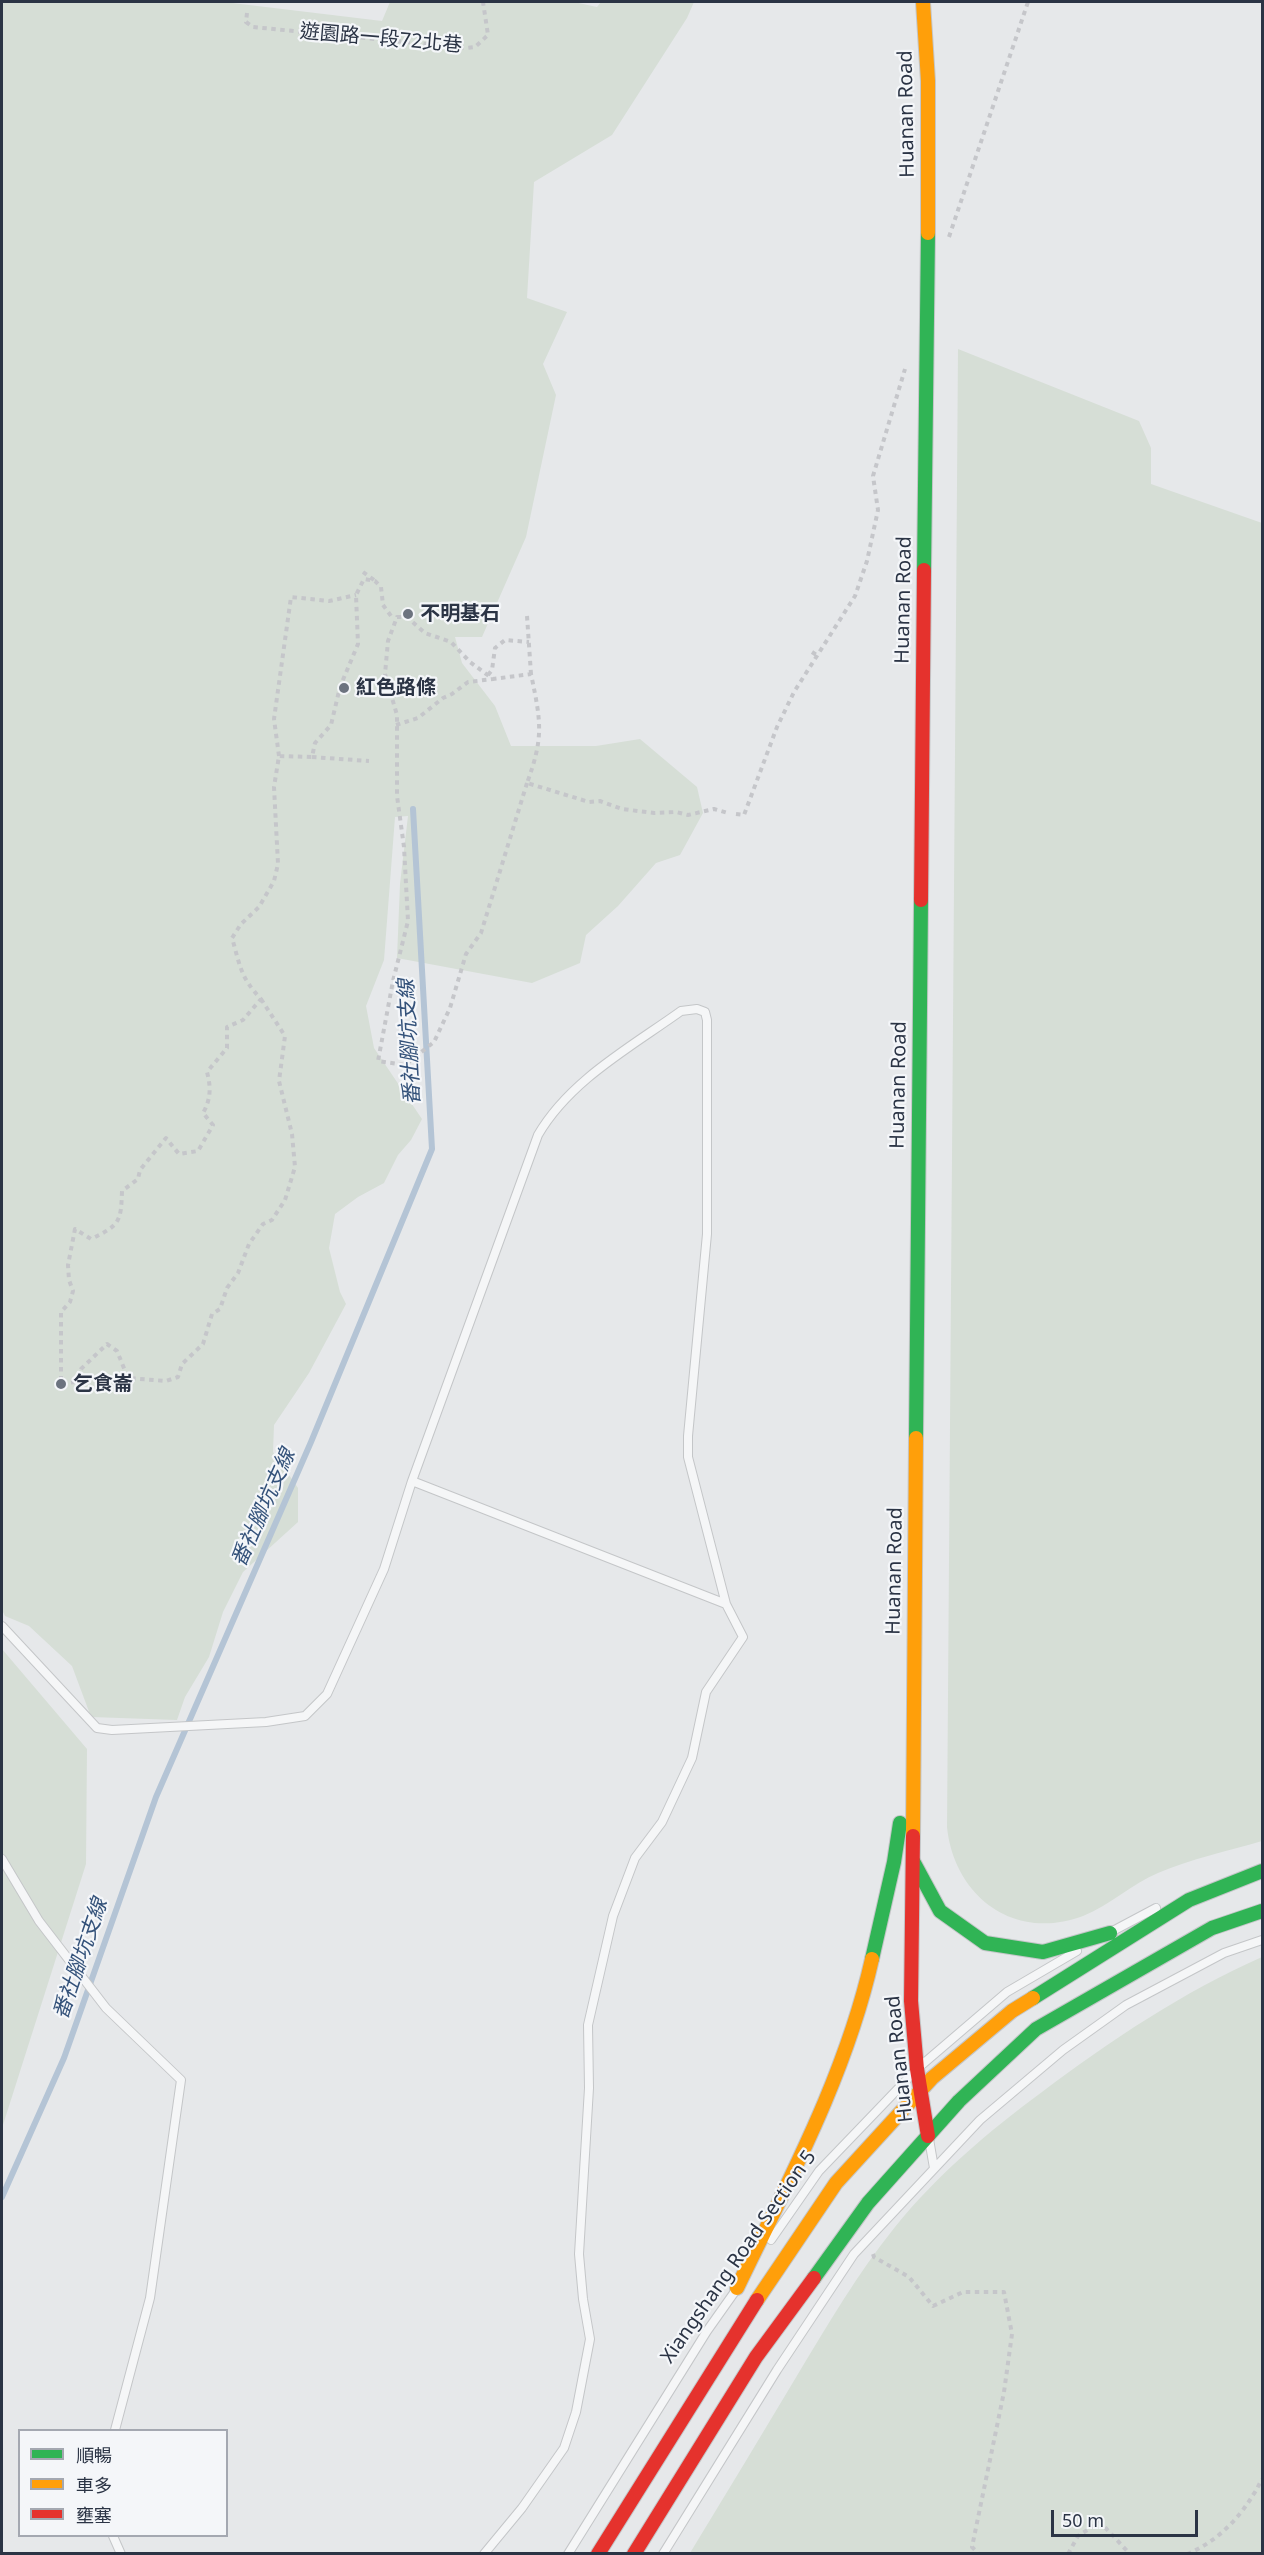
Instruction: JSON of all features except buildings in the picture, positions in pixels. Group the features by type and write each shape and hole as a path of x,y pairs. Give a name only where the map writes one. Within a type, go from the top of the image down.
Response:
{"street":[{"name":"Huanan Road","path":"923,2 928,81 928,186 911,2001 917,2069 928,2136"},
{"path":"737,2288 817,2121 863,2000 894,1862 912,1741"},
{"path":"911,1858 940,1911 986,1943 1043,1952 1110,1933"},
{"name":"Xiangshang Road Section 5","path":"598,2553 728,2344 836,2183 920,2090 1012,2011 1062,1979 1189,1900 1263,1871"},
{"path":"634,2553 756,2357 868,2203 959,2101 1036,2029 1212,1928 1263,1911"}],"lane":[{"path":"2,1626 97,1728 112,1730 266,1722 305,1716 327,1694 384,1569 412,1481 538,1135 549,1116 561,1102 604,1066 681,1011 697,1009 705,1012 707,1020 707,1234 688,1457 726,1604 743,1637 706,1692 692,1758 662,1822 635,1858 613,1916 588,2025 589,2088 579,2254 583,2299 590,2339 576,2412 564,2448 522,2508 484,2553"},
{"path":"412,1481 726,1604"},
{"path":"2,1859 39,1921 106,2008 181,2080 150,2298 115,2429"},
{"path":"1179,1895 1199,1885"},
{"name":"Xiangshang Road Section 5","path":"568,2553 707,2331 819,2171 917,2069 1007,1992 1169,1900"},
{"path":"663,2553 777,2370 854,2254 980,2120 1063,2049 1126,2005 1224,1953 1263,1940"},
{"name":"Huanan Road","path":"928,2136 934,2168"},
{"path":"114,2537 121,2553"}],"path":[{"name":"遊園路一段72北巷","path":"247,13 246,22 253,27 466,48 475,47 488,35 483,2"},
{"path":"736,814 744,815 777,727 794,692 855,596 867,561 878,510"},
{"path":"363,572 381,586 383,605 391,616"},
{"path":"312,757 315,743 332,725 340,687 358,644 356,595 364,579 375,581"},
{"path":"261,999 243,1020 227,1027 227,1048 207,1072 210,1085 208,1103 203,1113 213,1125 198,1151 179,1154 166,1138 140,1170 138,1179 122,1191 121,1215 114,1227 91,1239 75,1229 68,1265 69,1280 73,1291 70,1302 61,1312 61,1383 75,1382 81,1369 107,1344 117,1351 128,1378 166,1381 178,1377 182,1364 203,1344 212,1314 220,1309 227,1288 237,1273 249,1244 263,1224 272,1220 285,1200 295,1167 292,1134 279,1081 285,1036 261,999 247,985 239,970 232,938 241,924 259,907 274,881 278,864 274,787 279,756 274,719 291,597 328,601 356,595"},
{"path":"494,679 470,662 451,642 425,633 407,617 397,617 388,641 385,674 397,715 397,796 404,847 408,921 393,981 378,1061 405,1065 434,1042 450,1008 466,954 481,933 537,755 540,736 531,674 527,616"},
{"path":"488,675 492,670 495,648 505,640 529,642"},
{"path":"812,652 817,658"},
{"path":"396,725 418,718 468,682 531,674"},
{"path":"279,756 369,761"},
{"path":"527,783 589,802 600,801 622,809 654,813 676,812 688,815 714,808 728,813"},
{"path":"872,2235 874,2257 909,2277 933,2306 963,2292 1004,2292 1012,2334 1004,2392 972,2547 979,2553"},
{"path":"1187,2553 1198,2549 1227,2529 1263,2478"},
{"path":"1068,2553 1078,2536 1100,2522 1130,2553"}],"shaded area":[{"path":"2,2 224,2 382,21 390,2 574,2 597,7 601,2 694,2 687,18 612,135 534,182 527,298 567,312 543,364 556,395 526,537 482,637 455,637 462,663 495,706 511,746 596,746 640,739 697,787 703,813 680,855 656,863 618,906 586,935 580,963 532,983 397,958 400,884 408,816 395,817 384,960 366,1006 374,1048 422,1119 411,1140 398,1155 384,1183 358,1197 335,1214 329,1248 340,1292 346,1304 309,1373 274,1425 273,1452 298,1488 298,1522 243,1572 223,1612 209,1657 185,1697 177,1720 91,1717 72,1666 29,1626 5,1616 2,1610"},
{"path":"958,349 1139,421 1151,448 1151,484 1262,523 1262,1841 1196,1859 1158,1873 1083,1916 1058,1922 1034,1923 1011,1917 992,1907 975,1892 962,1874 952,1852 947,1827"},
{"path":"2,1649 87,1749 86,1864 2,2128"},
{"path":"1262,1957 1262,2553 690,2553 856,2281 881,2244 929,2189 1002,2123 1094,2054 1176,2001"}],"waterway":[{"name":"番社腳坑支線","path":"2,2197 64,2058 156,1797 311,1442 432,1149 413,809"}],"traffic: fast":[{"path":"924,570 928,233"},
{"path":"916,1438 921,900"},
{"path":"872,1959 894,1862 900,1823"},
{"path":"913,1861 940,1911 985,1943 1043,1952 1110,1933"},
{"path":"1033,1998 1189,1900 1262,1871"},
{"path":"814,2278 868,2203 959,2101 1036,2029 1212,1928 1262,1911"}],"traffic: slow":[{"path":"923,2 928,81 928,233"},
{"path":"913,1836 916,1438"},
{"path":"737,2288 795,2168 831,2086 861,2002 872,1959"},
{"path":"757,2300 836,2183 932,2078 1012,2011 1033,1998"}],"traffic: jam":[{"path":"921,900 924,570"},
{"path":"913,1836 911,2001 917,2069 928,2136"},
{"path":"634,2554 756,2357 814,2278"},
{"path":"598,2554 757,2300"}],"place":[{"name":"不明基石","path":"408,614"},
{"name":"紅色路條","path":"344,688"},
{"name":"乞食崙","path":"61,1384"}]}
